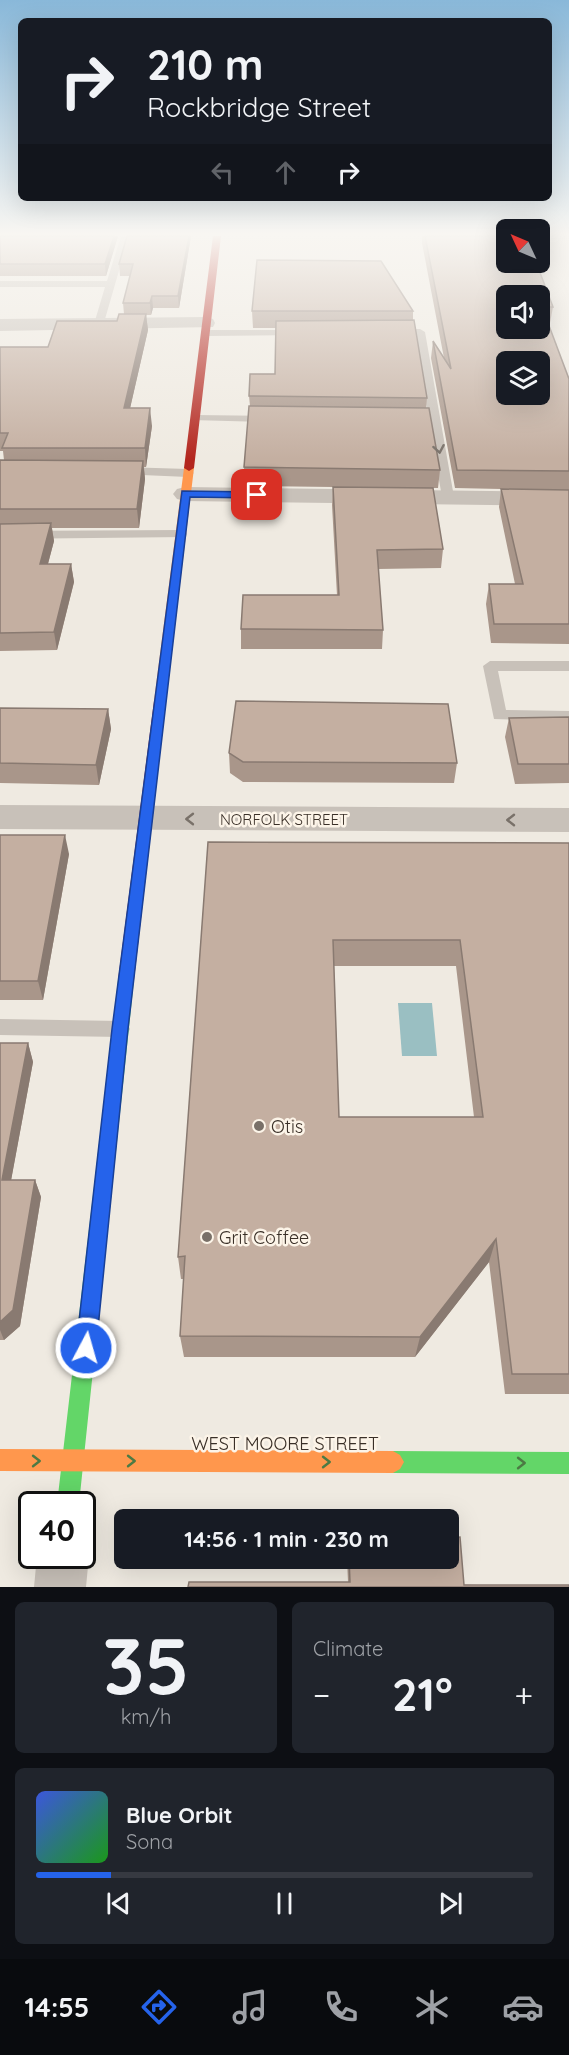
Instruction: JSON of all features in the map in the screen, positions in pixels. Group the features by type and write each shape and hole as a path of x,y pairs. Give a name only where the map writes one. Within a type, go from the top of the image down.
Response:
{"street":[{"path":"70,1491 120,1029 208,310"},
{"path":"0,325 99,324 206,328"},
{"path":"187,483 448,497 569,499"},
{"name":"NORFOLK STREET","path":"0,817 569,820"},
{"name":"WEST MOORE STREET","path":"0,1460 569,1463"},
{"path":"60,1587 62,1569"}],"lane":[{"path":"99,324 103,310"},
{"path":"206,328 313,333"},
{"path":"384,333 420,332 448,497"},
{"path":"195,418 279,419"},
{"path":"399,420 435,421"},
{"path":"111,471 187,483"},
{"path":"0,535 181,534"},
{"path":"569,666 490,666 499,715 569,716"},
{"path":"0,1026 120,1029"}],"water":[{"path":"398,1003 432,1003 437,1056 402,1056"}],"building":[{"path":"412,310 413,311 252,311"},
{"path":"439,310 496,310 496,339 550,339 550,328 569,379 569,471 457,470 433,341 451,369"},
{"path":"119,314 146,314 124,408 150,408 145,448 2,448 8,433 0,433 0,347 48,347 57,321 117,321"},
{"path":"414,320 427,398 249,396 250,374 275,374 276,321"},
{"path":"249,406 429,408 440,470 244,467"},
{"path":"0,460 143,461 137,509 0,509"},
{"path":"333,487 433,488 443,549 377,550 383,630 241,629 243,595 339,595"},
{"path":"501,489 569,490 569,624 494,624 489,584 523,584"},
{"path":"51,523 40,564 71,564 54,632 0,633 0,524"},
{"path":"236,701 448,704 457,763 243,762 229,753"},
{"path":"0,708 108,709 96,765 0,763"},
{"path":"569,717 569,764 518,764 509,718"},
{"path":"0,835 65,835 38,981 0,981"},
{"name":"Otis","path":"208,842 569,843 569,1374 512,1374 496,1239 420,1337 180,1336 185,1256 178,1257","holes":["333,940 460,940 483,1117 339,1117"]},
{"path":"0,1043 28,1043 2,1180 35,1180 13,1310 0,1322"},
{"path":"459,1537 464,1585 569,1585 569,1587 188,1587 189,1582 350,1582 349,1569 459,1569"}],"traffic: fast":[{"path":"69,1491 126,980"},
{"path":"393,1462 569,1463"}],"traffic: slow":[{"path":"160,701 189,468"},
{"path":"0,1460 393,1462"}],"traffic: jam":[{"path":"189,468 208,310"},
{"path":"126,980 160,701"}],"place":[{"name":"Otis","path":"259,1126"},
{"name":"Grit Coffee","path":"207,1237"}],"route":[{"path":"86,1348 120,1029 186,494 257,495"}]}
